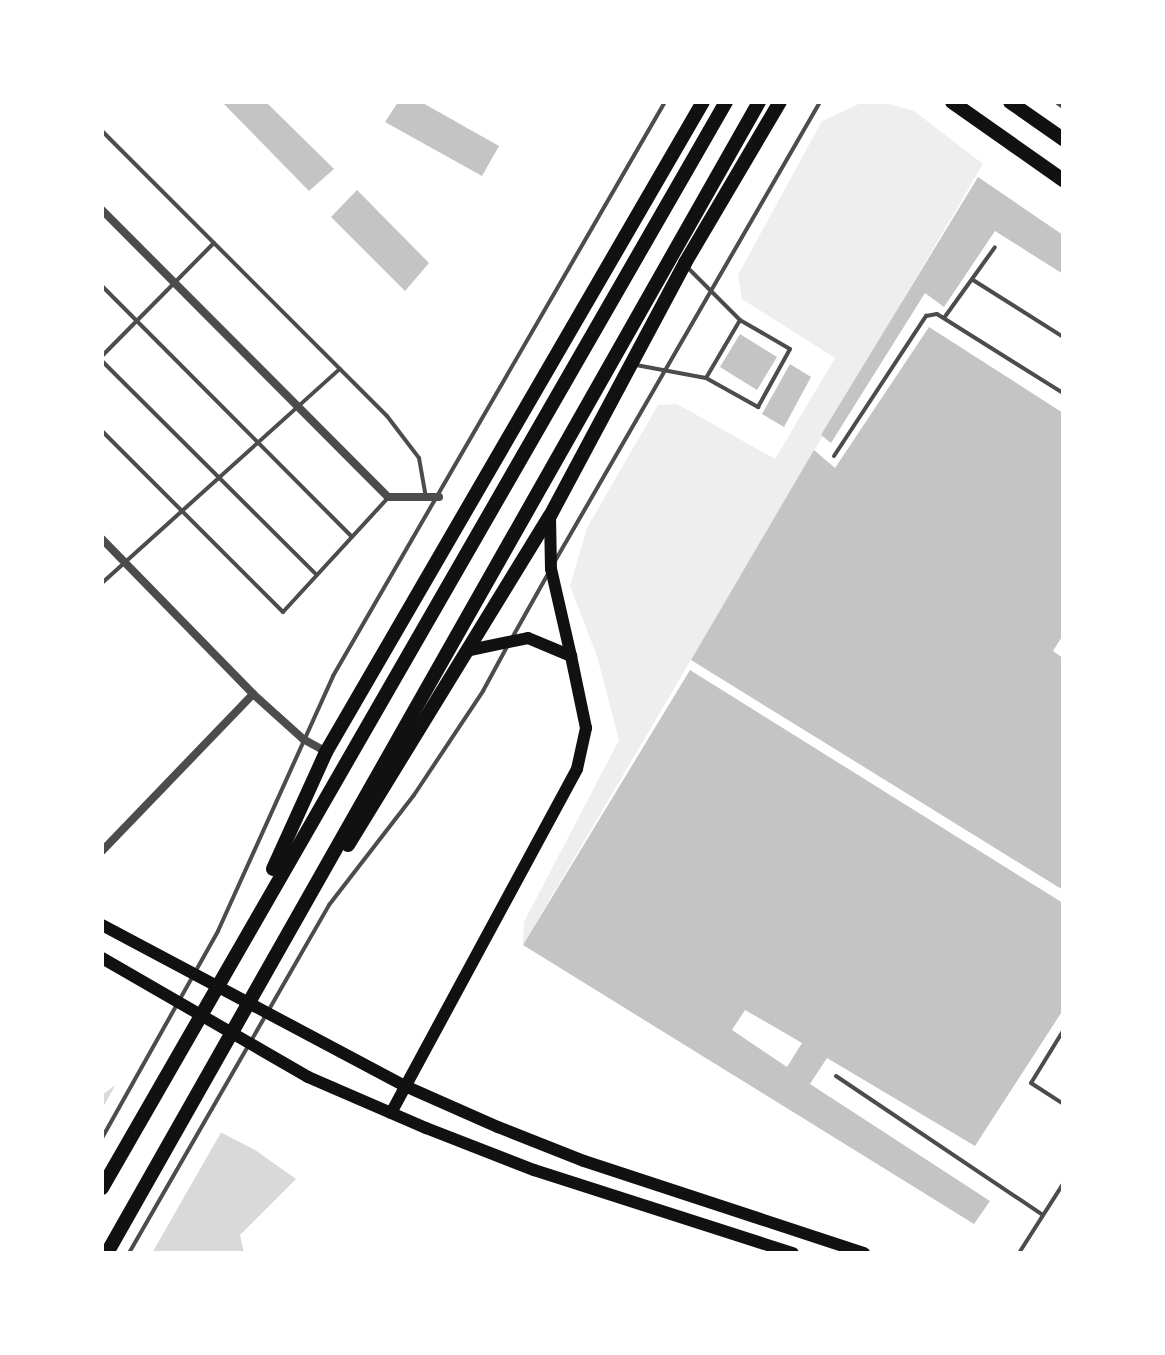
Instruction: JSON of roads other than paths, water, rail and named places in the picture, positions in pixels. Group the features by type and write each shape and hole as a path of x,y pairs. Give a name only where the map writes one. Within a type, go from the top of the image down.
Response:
{"main road":[{"path":"238,946 326,752 703,102"},
{"path":"102,1188 238,946 726,102"},
{"path":"107,1253 759,102"},
{"path":"264,977 470,650 550,516 685,263 780,102"},
{"path":"952,102 1063,180"},
{"path":"1010,102 1026,107 1063,139"},
{"path":"391,1113 577,769 586,728 551,569 550,516"},
{"path":"470,650 528,638 571,656"},
{"path":"102,925 405,1086 584,1161 864,1253"},
{"path":"102,958 308,1077 391,1113 534,1170 793,1253"}],"street":[{"path":"102,210 388,497 439,497"},
{"path":"102,539 253,694 303,739 326,752"},
{"path":"102,851 253,694"}],"lane":[{"path":"102,1138 218,931 333,676 665,102"},
{"path":"129,1253 329,905 414,795 483,691 662,372 820,102"},
{"path":"1056,102 1063,107"},
{"path":"102,131 387,416 419,458 426,497"},
{"path":"214,243 102,359 317,575"},
{"path":"944,318 995,247"},
{"path":"629,364 706,378 758,407 790,349 740,320 685,263"},
{"path":"973,280 1063,337"},
{"path":"102,286 352,537"},
{"path":"834,456 926,316 937,314 1063,393"},
{"path":"706,378 740,320"},
{"path":"102,583 340,369"},
{"path":"102,431 283,612 388,497"},
{"path":"1063,1031 1031,1083 1063,1104"},
{"path":"836,1076 1043,1215"},
{"path":"1019,1253 1063,1184"}]}
